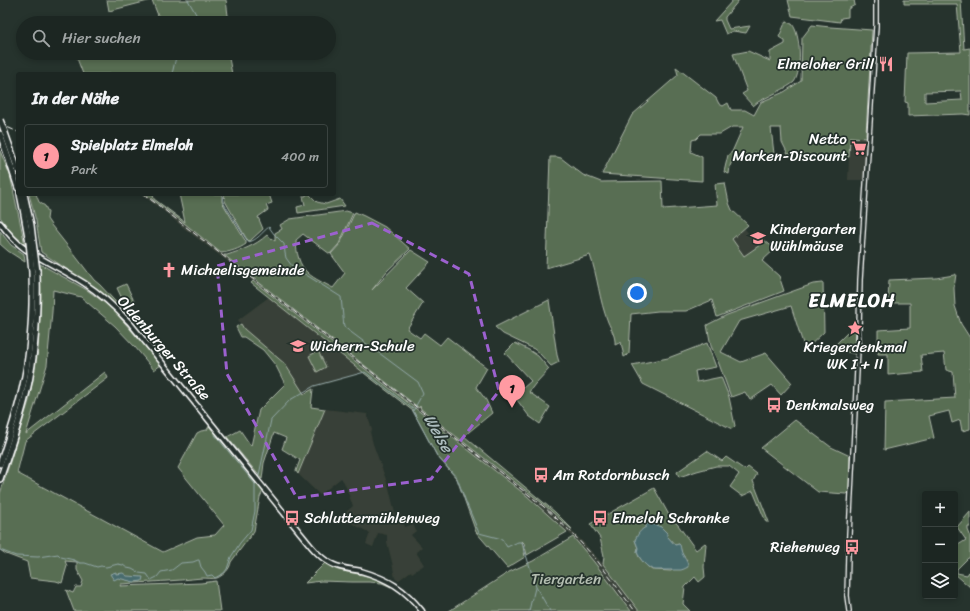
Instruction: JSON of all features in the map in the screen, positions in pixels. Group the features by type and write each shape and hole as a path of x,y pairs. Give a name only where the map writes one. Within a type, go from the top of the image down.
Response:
{"highway":[{"path":"0,120 8,157 16,182"},
{"path":"2,132 16,165"},
{"path":"20,196 31,242"},
{"path":"0,479 19,421 27,390 36,335 37,297 31,242 31,225 24,196"},
{"path":"0,464 18,407 26,371 32,323 34,272"}],"main road":[{"name":"Oldenburger Straße","path":"0,223 6,231 25,248 84,283 113,306 130,323 322,558 341,568 360,571 388,581 409,596 422,611"}],"street":[{"path":"849,611 847,596 860,280 876,26 876,0"}],"highlighted area":[{"path":"372,223 469,274 499,391 431,479 297,498 227,374 217,266"}],"shaded area":[{"path":"850,137 867,138 863,180 848,180"},
{"path":"143,196 148,196 184,223 542,503 583,542 603,564 639,611 631,611 573,537 527,496 185,229 159,207"},
{"path":"744,228 750,235 754,231 775,249 743,269 732,239"},
{"name":"Wichern-Schule","path":"269,297 364,373 315,387 304,394 285,364 244,329 238,320"},
{"path":"325,409 367,414 372,430 370,432 373,444 389,488 395,513 400,512 405,527 413,524 416,531 411,535 422,547 416,552 424,565 412,573 411,571 399,580 395,578 387,542 387,535 378,533 373,547 366,544 370,533 343,519 346,512 353,506 341,478 320,495 298,474"}],"green space":[{"path":"107,0 152,0 109,11"},
{"path":"152,0 226,0 228,16 158,16"},
{"path":"733,0 739,0 725,17 725,20 729,29 750,26 746,33 733,31 726,34 720,20 714,21"},
{"path":"788,0 854,0 855,5 848,9 848,17 841,18 840,22 792,16"},
{"path":"904,0 961,0 964,49 970,48 970,115 908,116 908,103 905,102 907,53 961,52 957,4 904,4","holes":["961,91 962,100 925,102 925,92"]},
{"path":"786,21 792,24 795,29 799,44 797,77 791,84 753,106 742,94 747,91 733,54 748,51 770,61 770,52 785,44 785,41 779,37"},
{"path":"812,25 872,30 867,138 850,137 849,157 788,154 782,142 781,128 771,128 774,154 735,154 730,166 729,174 724,172 728,155 732,152 743,127 732,127 720,134 701,134 696,139 692,140 691,152 702,157 702,181 602,174 632,115 678,75 676,67 716,98 719,104 723,106 728,103 731,110 745,110 754,115 761,102 784,92 801,81 802,38"},
{"path":"78,60 229,60 232,72 82,72"},
{"path":"0,151 10,175 25,245 12,233 0,217"},
{"path":"550,157 561,158 583,175 601,182 662,181 663,209 717,205 715,184 725,183 732,210 748,225 732,239 744,256 760,245 764,240 775,249 762,261 779,276 784,291 717,317 712,300 686,311 658,311 631,314 629,354 624,357 621,342 615,345 614,336 600,297 590,255 546,268"},
{"path":"30,196 37,196 39,202 45,206 48,212 47,219 51,225 94,280 124,311 123,313 98,290 41,252 36,221"},
{"path":"148,196 153,196 154,199 185,222 179,196 222,196 222,202 246,244 234,250 221,253"},
{"path":"224,196 270,196 272,203 266,205 268,210 258,217 263,229 249,241 225,201"},
{"path":"303,196 311,196 317,202 326,204 340,199 345,206 298,213 297,207 305,205"},
{"path":"346,211 353,213 339,244 330,254 303,234 296,240 297,253 302,266 313,277 333,288 345,273 331,254 340,244 355,212 385,227 410,249 387,271 372,290 411,250 430,262 406,288 423,303 407,329 420,338 424,333 440,345 447,337 487,368 476,387 486,400 492,413 464,436 555,512 572,529 542,503 421,409 420,406 419,408 224,255 248,247 267,235 275,241 275,233 282,229 280,225 290,219"},
{"path":"0,231 11,245 24,254 25,262 0,244"},
{"path":"40,264 87,290 112,308 161,365 154,370 115,326 81,297 53,290 47,365 26,434 105,372 108,378 25,441 17,473 163,552 197,537 215,535 224,525 178,468 197,433 207,430 209,426 263,491 260,497 254,531 231,562 228,569 217,578 121,584 120,586 201,583 216,581 220,611 74,611 66,590 73,593 76,587 81,587 83,581 77,570 77,562 65,561 67,566 62,583 30,578 27,562 6,554 0,550 0,494 29,401 38,351 41,297"},
{"path":"956,274 954,288 955,306 961,324 970,338 970,429 962,431 960,420 952,423 949,411 929,416 934,438 884,450 885,402 955,398 953,372 946,370 944,353 921,355 923,372 888,375 888,354 878,354 878,330 910,328 910,303 888,303 889,280 936,278"},
{"path":"253,281 527,496 567,532 527,555 524,543 522,541 525,557 507,568 476,532 457,479 437,456 413,411 251,283"},
{"path":"823,283 824,332 805,350 791,306 739,321 721,352 741,362 766,353 792,383 781,395 772,385 750,400 745,392 731,397 711,346 707,325 727,315 785,294 813,284"},
{"path":"126,284 134,301 125,305 117,288"},
{"path":"549,300 559,362 551,366 534,349 503,334 495,327"},
{"path":"241,324 244,329 285,364 304,394 313,389 311,407 325,409 298,474 296,471 300,460 282,449 286,438 274,433 264,463 262,479 227,437 240,430 251,446 259,410 285,384 276,366 263,350 244,337 241,337 236,327"},
{"path":"853,327 856,327 855,354 832,348"},
{"path":"515,343 538,356 549,369 529,392 550,407 540,424 529,416 514,396 531,381 505,353"},
{"path":"707,343 716,367 695,371 697,382 721,377 729,397 735,426 732,429 643,384 632,365 668,358"},
{"path":"318,351 326,367 317,372 309,356"},
{"path":"795,420 831,447 850,456 850,492 846,494 818,492 761,448"},
{"path":"707,451 722,461 726,457 745,470 748,467 757,474 753,481 769,522 766,522 753,491 742,496 730,487 739,474 729,466 716,466 679,477 677,472"},
{"path":"654,488 669,515 696,550 705,543 706,544 704,567 705,577 699,582 695,577 685,587 683,604 690,611 639,611 603,564 604,556 600,538 590,524","holes":["656,525 661,527 675,545 679,544 682,554 687,560 671,571 652,570 639,557 637,552 638,548 635,540 641,531 645,528"]},
{"path":"970,512 970,527 968,527 968,530 970,535 970,558 968,558 958,568 958,545 966,540 958,528 958,526"},
{"name":"Tiergarten","path":"573,537 631,611 449,611 509,572 533,561"},
{"path":"325,563 338,570 376,578 391,587 382,583 369,582 321,581 305,583"},
{"path":"970,570 970,587 958,577 958,573 967,575"}],"water":[{"path":"651,523 661,527 675,545 680,545 688,567 681,570 655,570 644,563 637,552 638,548 635,540 639,532 646,527 646,524"},
{"path":"116,572 116,574 123,573 127,576 143,577 142,581 134,582 118,578 114,580 110,574"}],"waterway":[{"name":"Welse","path":"188,0 197,16"},
{"name":"Welse","path":"172,72 175,60"},
{"name":"Welse","path":"222,196 223,202 248,242 257,238 269,227 284,244 286,258 292,266 341,297 344,327 418,382 423,393 413,411 437,456 457,478 479,533 502,539 507,547 518,542 522,542 536,587 550,611"},
{"path":"257,478 259,475 271,420 290,400 314,386 365,372 413,409"},
{"path":"215,435 255,484"},
{"path":"0,550 16,556 38,557 58,554 61,557 97,567 106,567 118,564 139,573 147,574 151,580 157,577 161,572 172,570 181,563 199,560 201,567 207,576 212,575 215,578 224,573 231,557 251,530 255,511 256,481"},
{"name":"Welse","path":"533,596 535,588"},
{"name":"Welse","path":"529,611 532,598"}],"railway":[{"path":"0,124 16,131"},
{"path":"146,196 543,506 572,533 596,559 635,611"}],"place":[{"name":"Elmeloher Grill","path":"886,64"},
{"name":"Netto Marken-Discount","path":"859,148"},
{"name":"Kindergarten Wühlmäuse","path":"758,238"},
{"name":"Michaelisgemeinde","path":"169,270"},
{"name":"Kriegerdenkmal WK I + II","path":"855,328"},
{"name":"Wichern-Schule","path":"298,346"},
{"name":"Denkmalsweg","path":"774,405"},
{"name":"Spielplatz Elmeloh","path":"512,408"},
{"name":"Am Rotdornbusch","path":"541,475"},
{"name":"Schluttermühlenweg","path":"292,518"},
{"name":"Elmeloh Schranke","path":"600,518"},
{"name":"Riehenweg","path":"852,547"}],"district":[{"name":"ELMELOH","path":"852,300"}]}
